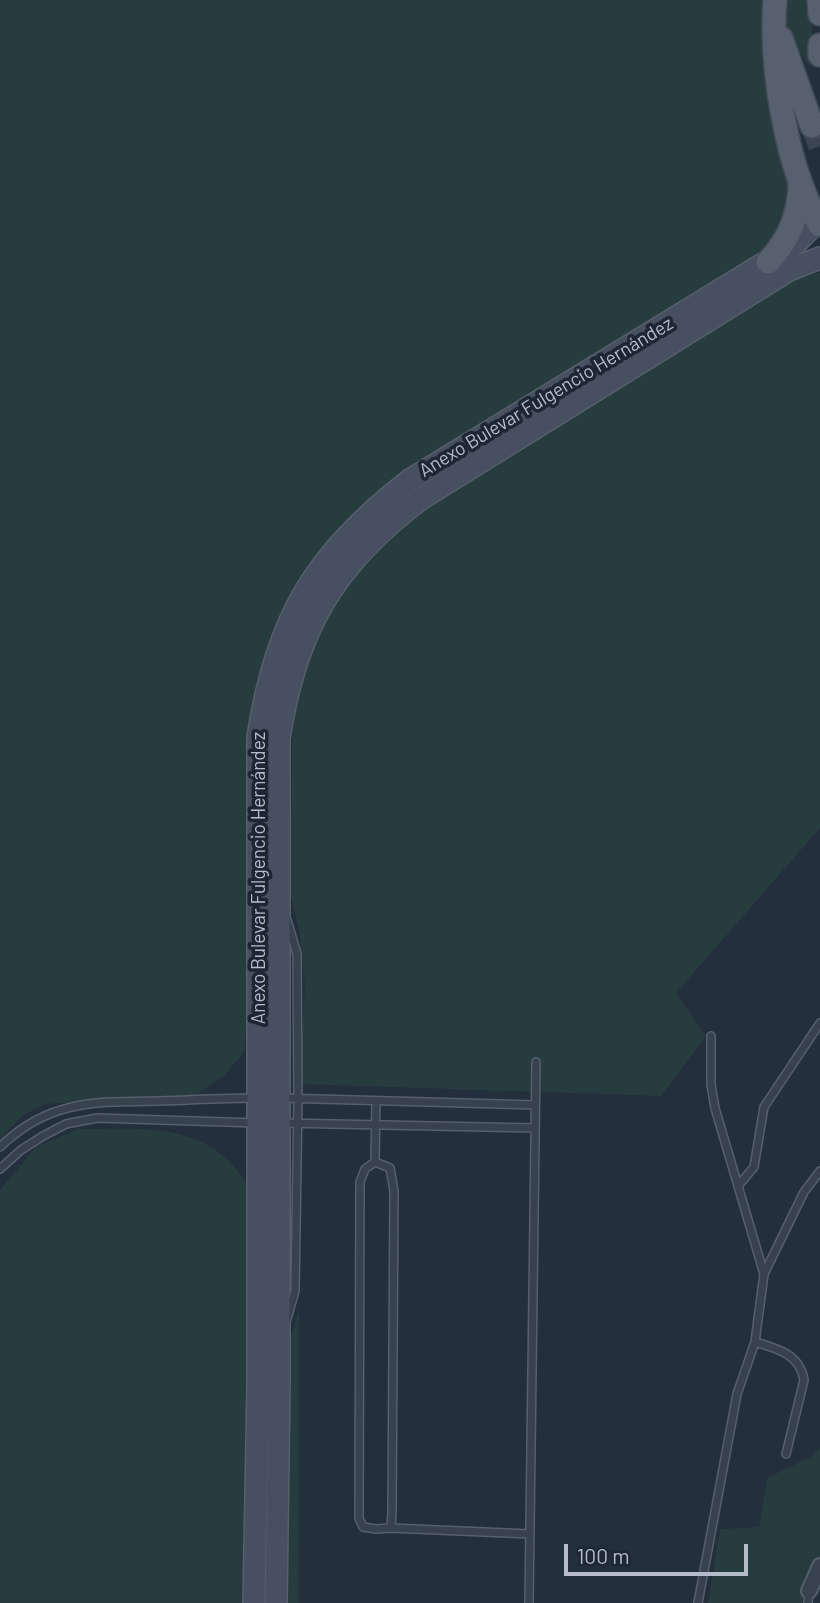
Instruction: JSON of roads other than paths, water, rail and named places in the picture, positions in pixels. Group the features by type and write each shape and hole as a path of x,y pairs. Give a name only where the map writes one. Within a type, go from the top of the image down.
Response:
{"main road":[{"path":"818,0 820,14"},
{"path":"774,10 812,126"},
{"path":"774,10 774,51 781,104 800,179 819,217"},
{"path":"820,45 820,55"},
{"path":"768,262 793,224 799,202 800,179"},
{"name":"Anexo Bulevar Fulgencio Hernández","path":"278,1098 258,737 265,693 277,651 294,611 317,573 344,538 375,507 410,480 768,262 805,235 819,217"},
{"name":"Anexo Bulevar Fulgencio Hernández","path":"276,1603 279,1350 279,739 285,698 297,658 313,620 334,584 359,552 389,523 422,498 789,270 820,258"},
{"name":"Anexo Bulevar Fulgencio Hernández","path":"254,1603 278,1123"}],"street":[{"path":"808,1597 820,1566"}],"lane":[{"path":"738,1186 754,1167 764,1107 820,1023"},
{"path":"711,1035 711,1085 715,1108 764,1274"},
{"path":"529,1603 536,1062"},
{"path":"278,1098 278,1123"},
{"path":"0,1147 30,1123 58,1110 95,1101 278,1098 535,1105"},
{"path":"163,1101 163,1119"},
{"path":"375,1162 376,1102"},
{"path":"0,1169 21,1150 66,1124 97,1118 534,1128"},
{"path":"375,1162 365,1169 360,1182 359,1518 363,1527 376,1530 391,1528 530,1534"},
{"path":"375,1162 390,1168 394,1191 391,1528"},
{"path":"698,1603 737,1394 755,1342 764,1274 804,1192 820,1171"},
{"path":"755,1342 782,1350 803,1374 804,1380 786,1454"}],"tunnel":[{"path":"812,126 820,146"}]}
